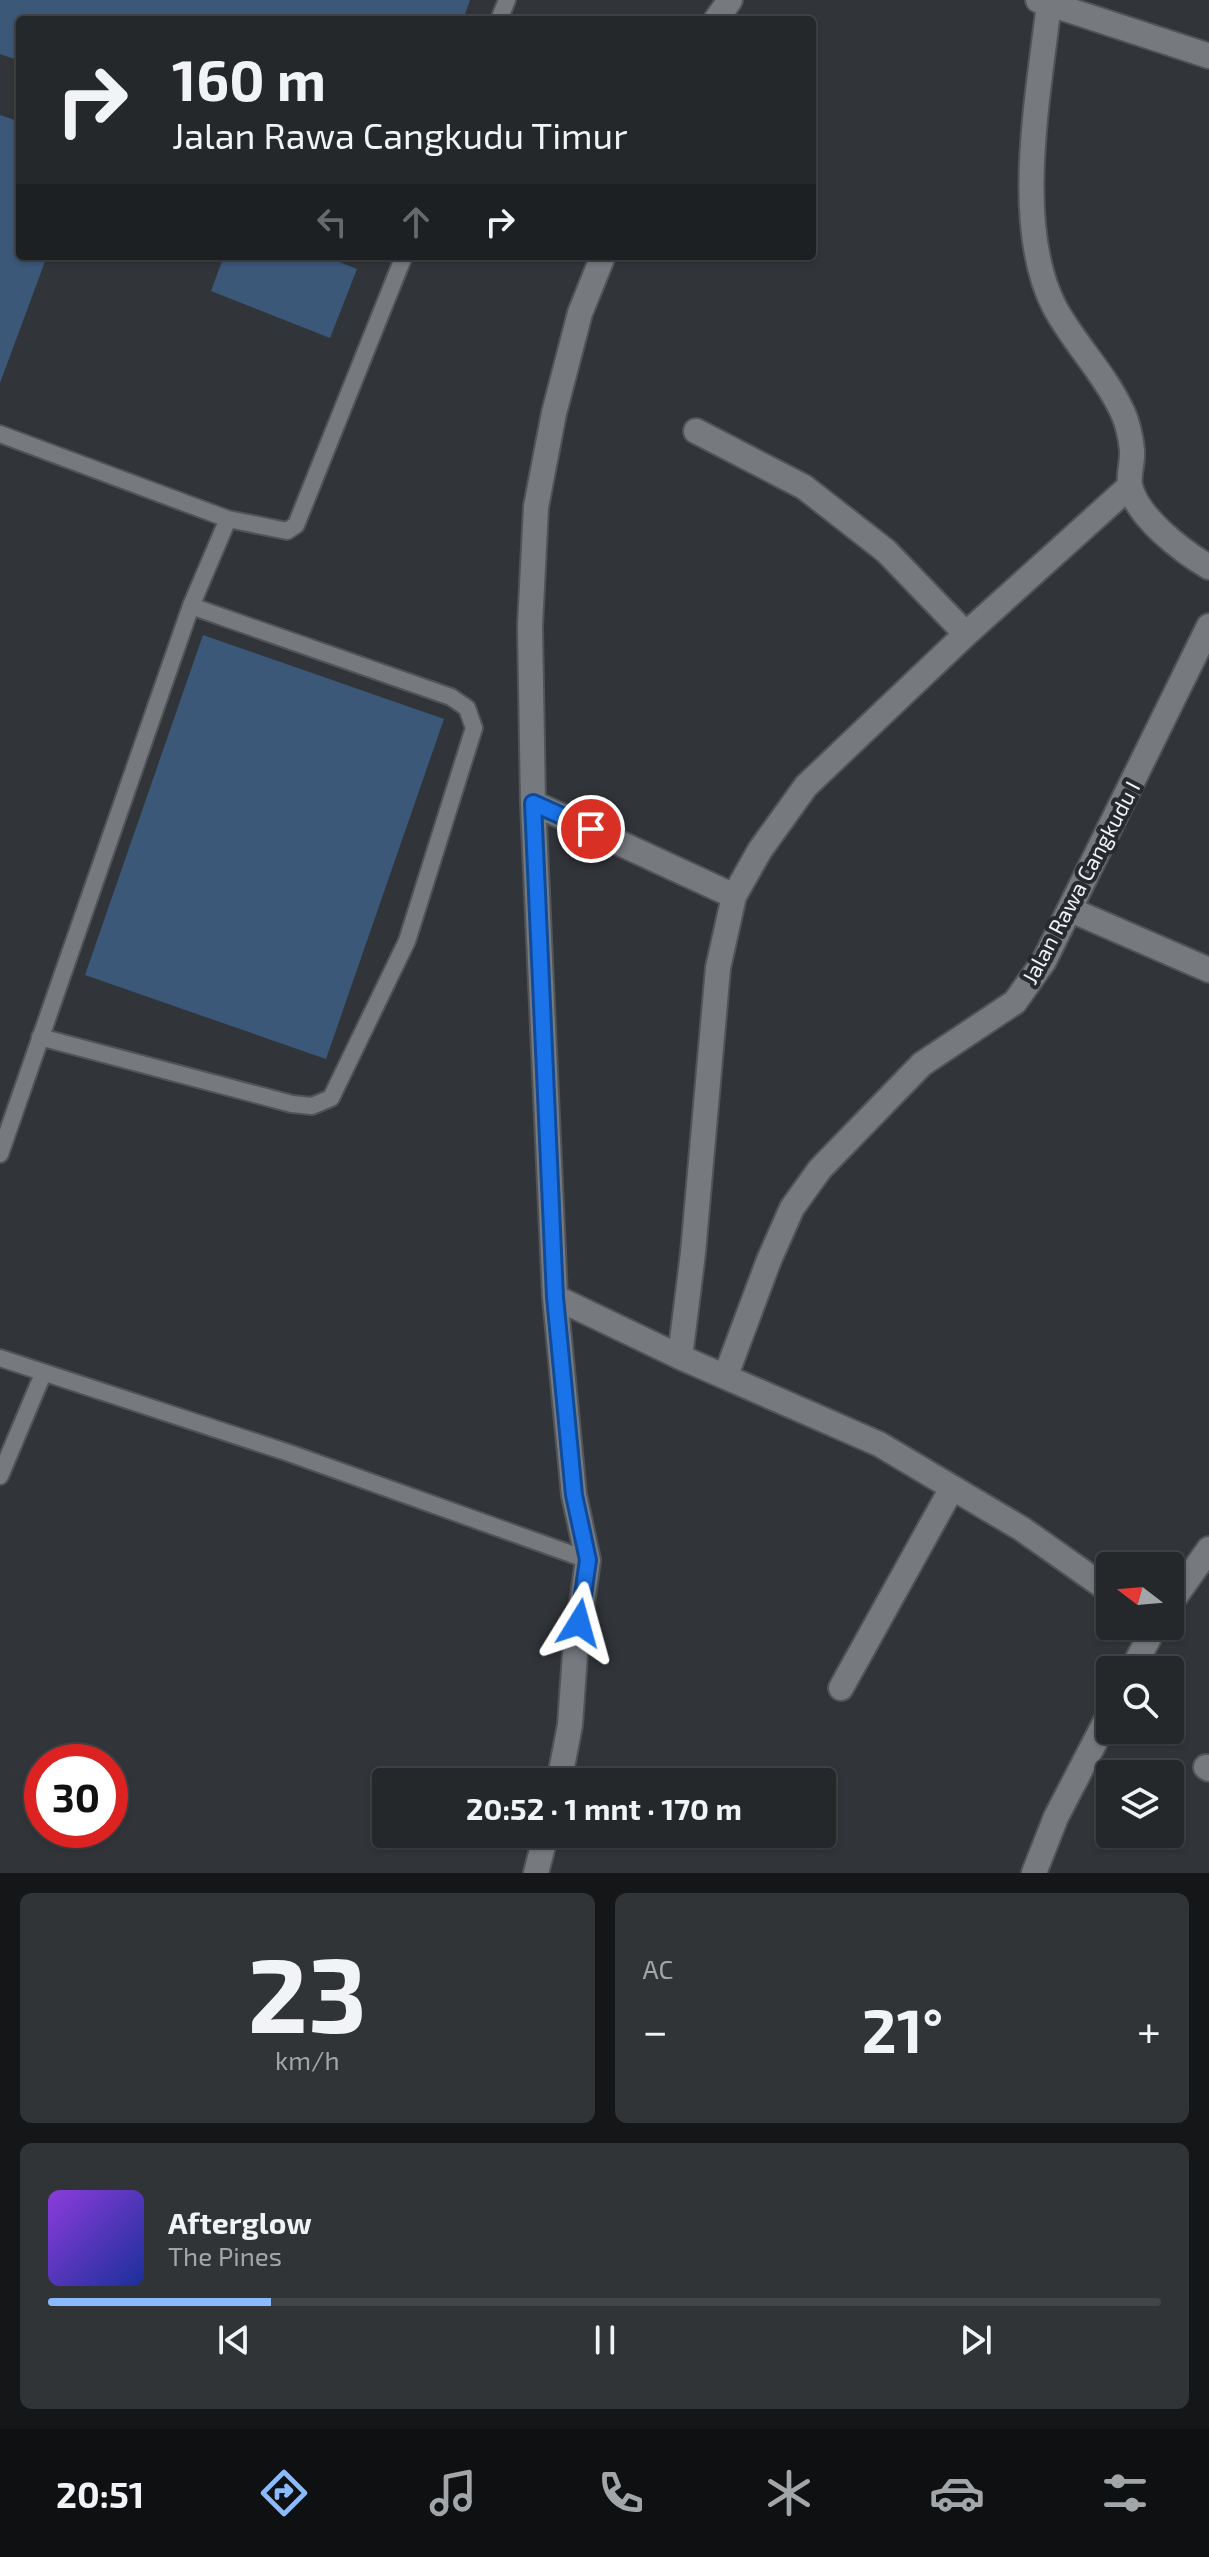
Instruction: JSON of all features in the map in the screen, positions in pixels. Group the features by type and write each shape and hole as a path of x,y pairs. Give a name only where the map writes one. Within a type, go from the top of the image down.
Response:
{"street":[{"path":"1209,56 1044,2 1031,206 1038,270 1055,309 1123,411 1132,450 1130,486 1143,511 1158,527 1192,557 1209,567"},
{"path":"562,1768 570,1725 575,1654 588,1560 574,1495 555,1297 533,803 530,626 536,507 554,413 580,313 601,260"},
{"path":"696,431 804,487 886,551 966,634"},
{"path":"680,1357 693,1253 718,968 734,896 760,850 806,786 966,634 1130,486"},
{"name":"Jalan Rawa Cangkudu I","path":"726,1375 774,1247 792,1208 820,1169 922,1064 1015,1002 1044,961 1209,626"},
{"path":"533,803 734,896"},
{"path":"1071,910 1209,970"},
{"path":"555,1297 680,1357 879,1444 1022,1529 1096,1581"},
{"path":"841,1688 952,1488"},
{"path":"1184,1584 1209,1549"},
{"path":"1034,1873 1056,1817 1096,1740"},
{"path":"536,1873 542,1848"}],"lane":[{"path":"0,434 228,519 287,531 296,525 402,260"},
{"path":"0,1154 191,606 228,519"},
{"path":"40,1037 292,1104 312,1106 331,1098 407,941 474,728 467,708 451,697 191,606"},
{"path":"0,1358 289,1453 588,1560"},
{"path":"0,1476 43,1374"}],"building":[{"path":"0,0 470,0 464,16 16,16 16,60 0,54"},
{"path":"0,115 16,121 16,260 46,260 0,383"},
{"path":"223,260 334,260 357,269 330,338 211,291"},
{"path":"203,635 444,719 326,1059 85,975"}],"route":[{"path":"579,1623 588,1560 574,1495 555,1297 533,803 591,829"}]}
